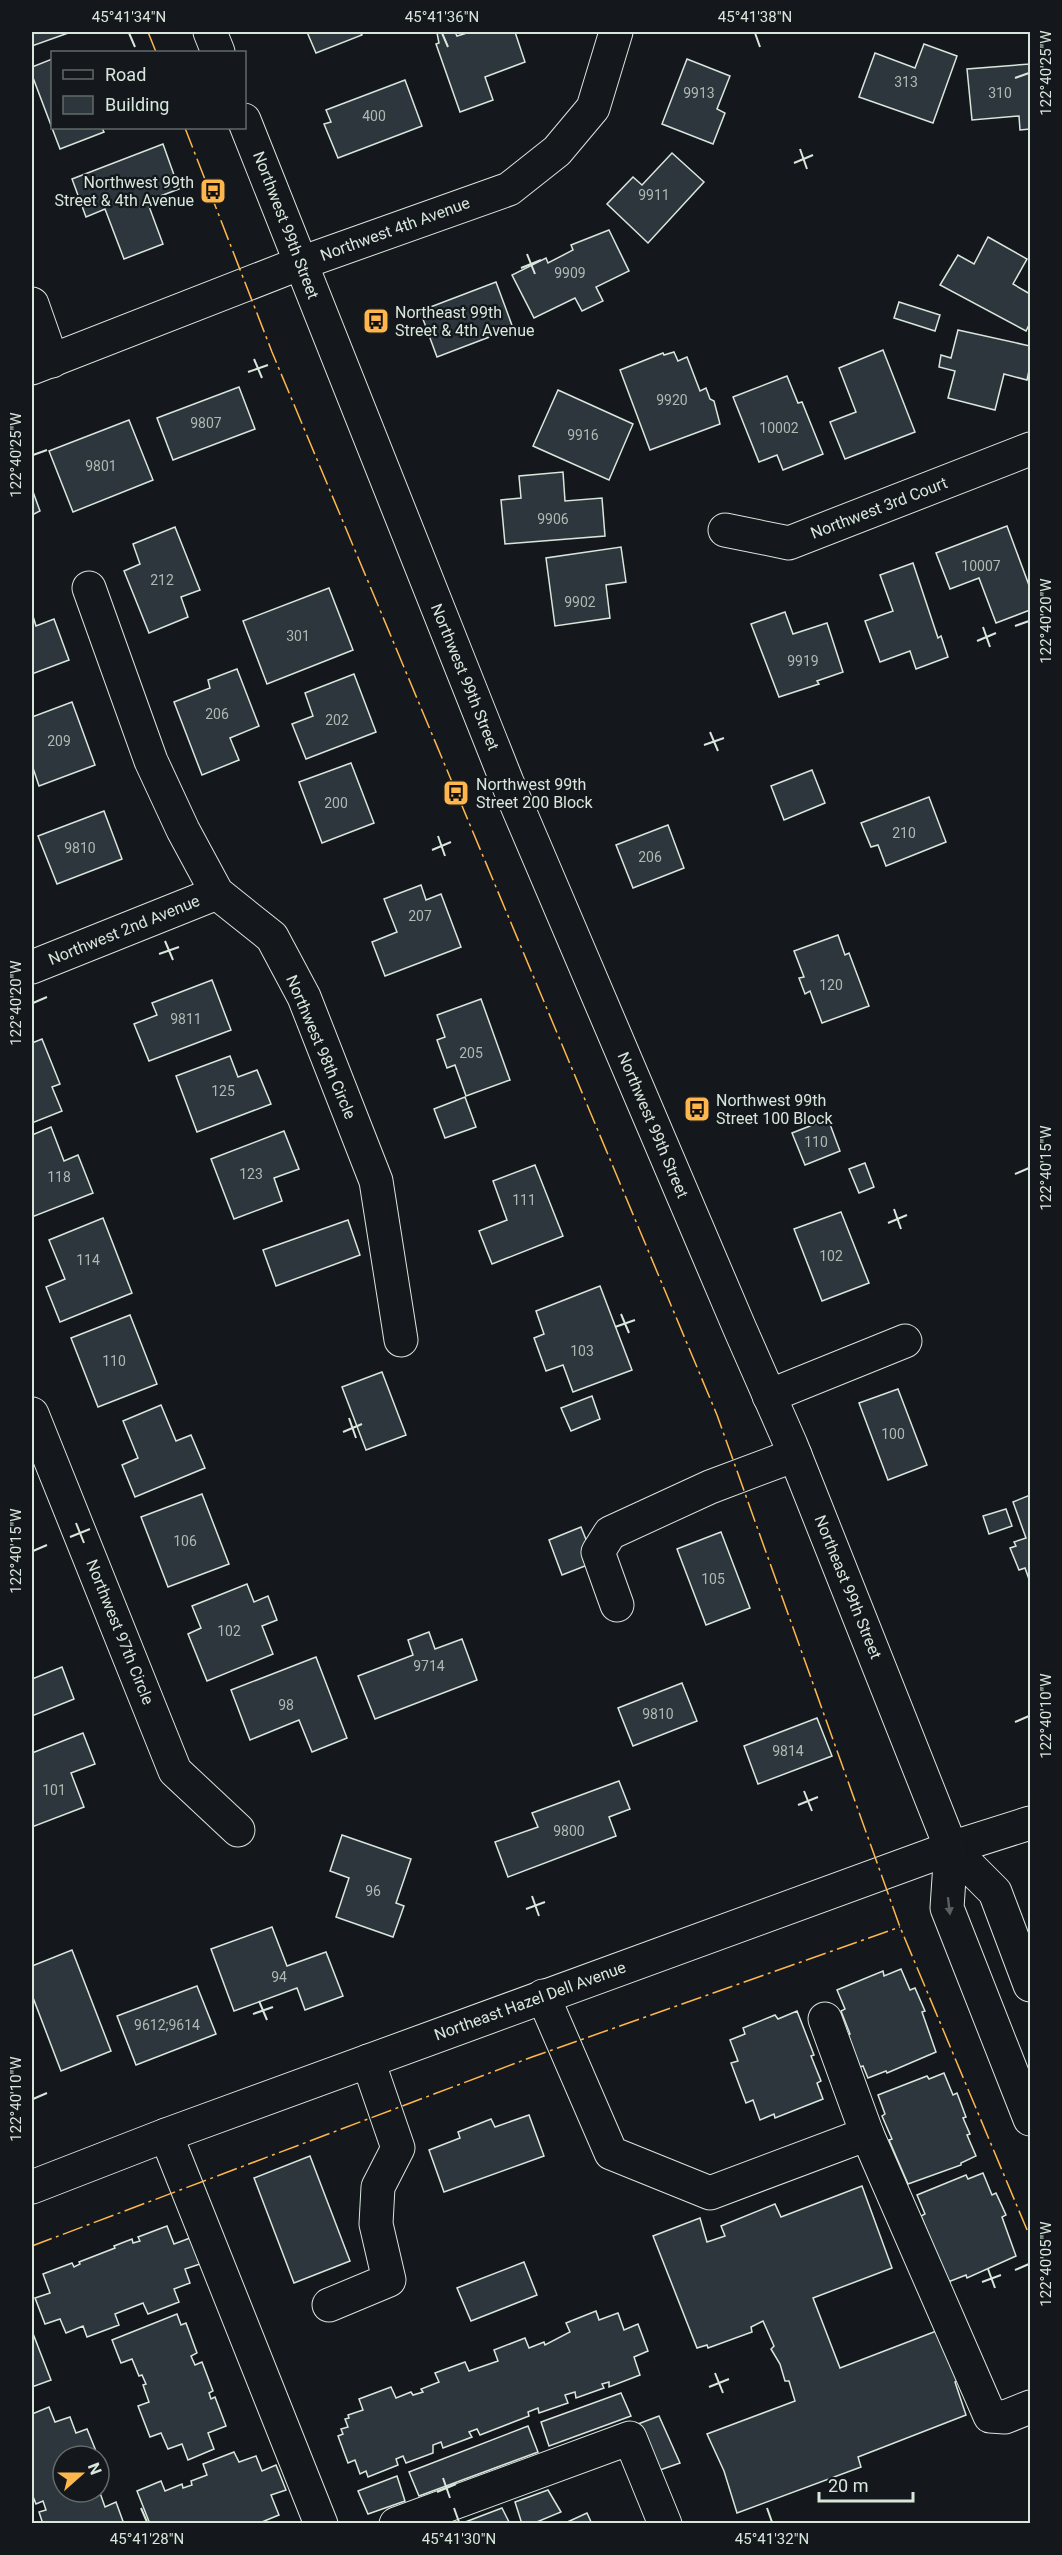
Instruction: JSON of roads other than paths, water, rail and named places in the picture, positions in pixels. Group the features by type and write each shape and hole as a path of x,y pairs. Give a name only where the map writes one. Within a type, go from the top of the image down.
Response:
{"main road":[{"path":"210,32 218,51"},
{"name":"Northwest 4th Avenue","path":"42,364 301,263 509,189 557,151 593,108 615,32"},
{"name":"Northwest 99th Street","path":"246,125 507,782 740,1329"},
{"path":"32,304 42,364"},
{"name":"Northwest 3rd Court","path":"725,530 789,543 1030,449"},
{"name":"Northwest 98th Circle","path":"89,588 151,761 183,830 217,893 272,937 304,997 376,1181 401,1341"},
{"name":"Northwest 2nd Avenue","path":"32,967 217,893"},
{"name":"Northeast 99th Street","path":"740,1329 795,1455 951,1848 995,1892 1030,1985"},
{"path":"769,1396 905,1341"},
{"name":"Northwest 97th Circle","path":"32,1414 175,1771 238,1830"},
{"path":"617,1605 598,1552 610,1533 710,1487 795,1455"},
{"name":"Northeast Hazel Dell Avenue","path":"32,2187 543,1996 951,1848 1030,1822"},
{"name":"Northeast 99th Street","path":"951,1848 947,1908 1030,2119"},
{"path":"543,1996 611,2153 710,2193 867,2134"},
{"path":"825,2019 867,2134 990,2416 1005,2417 1030,2407"},
{"path":"329,2306 389,2280 376,2224 378,2187 398,2148 368,2061"},
{"path":"166,2135 321,2523"},
{"path":"396,2523 630,2438 664,2523"}],"place":[{"name":"Northwest 99th Street & 4th Avenue","path":"213,191"},
{"name":"Northeast 99th Street & 4th Avenue","path":"376,321"},
{"name":"Northwest 99th Street 200 Block","path":"456,793"},
{"name":"Northwest 99th Street 100 Block","path":"697,1109"}]}
